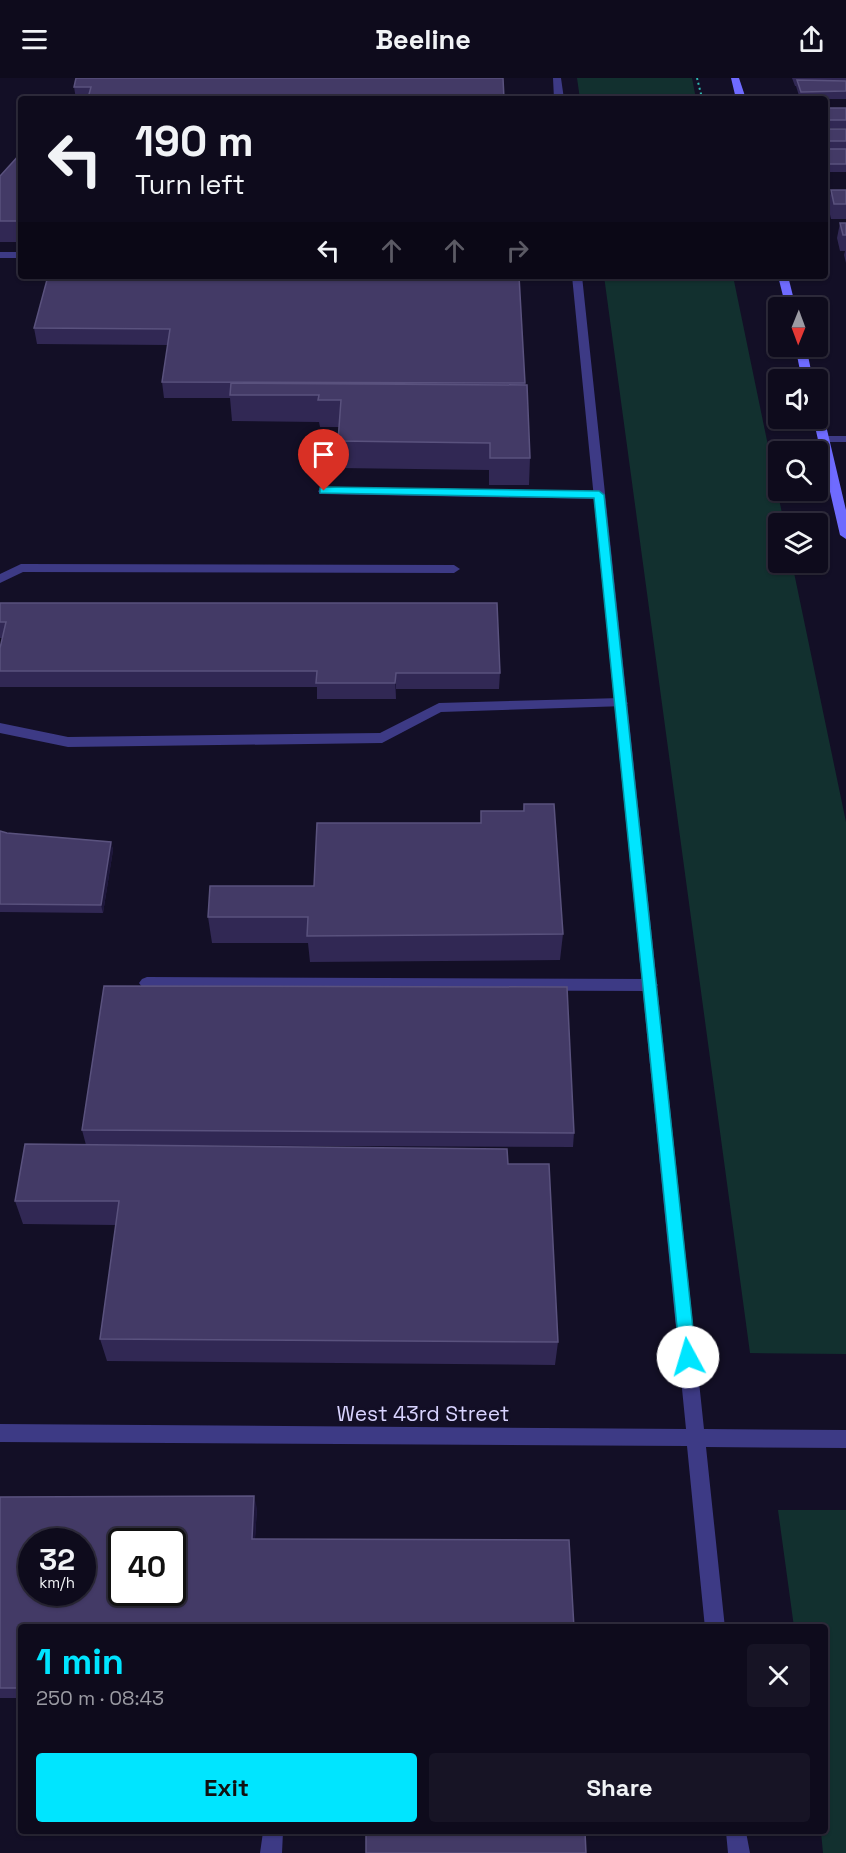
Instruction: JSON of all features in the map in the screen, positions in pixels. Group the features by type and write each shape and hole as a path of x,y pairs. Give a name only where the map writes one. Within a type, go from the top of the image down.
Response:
{"main road":[{"path":"735,78 740,96"},
{"path":"784,279 788,297"},
{"path":"821,429 846,535"}],"street":[{"path":"556,78 559,96"},
{"path":"0,255 18,255"},
{"path":"577,279 716,1624"},
{"path":"823,439 846,439"},
{"path":"324,491 599,495"},
{"path":"0,579 21,568 454,569"},
{"path":"0,728 68,742 382,738 440,708 621,704"},
{"path":"147,983 650,985"},
{"name":"West 43rd Street","path":"0,1433 846,1439"},
{"path":"271,1853 273,1834"},
{"path":"736,1834 739,1853"}],"path":[{"path":"697,78 702,96"}],"green space":[{"path":"577,78 692,78 695,96 580,96"},
{"path":"604,279 734,279 768,446 768,501 779,501 782,513 768,513 768,573 794,573 846,822 846,1354 750,1353"},
{"path":"778,1510 846,1510 846,1853 823,1853 821,1834 828,1834 828,1624 794,1624"}],"building":[{"path":"76,78 503,78 504,96 89,96 91,87 74,87"},
{"path":"797,80 846,81 846,91 801,92"},
{"path":"828,108 846,108 846,120 828,120"},
{"path":"828,129 846,129 846,141 828,141"},
{"path":"828,149 846,149 846,164 828,164"},
{"path":"18,156 18,221 0,221 0,176"},
{"path":"831,190 846,190 846,204 834,204"},
{"path":"840,223 846,223 846,235 843,235"},
{"path":"47,279 519,279 525,383 162,382 170,329 34,328"},
{"path":"231,383 527,385 530,458 490,458 490,443 338,441 341,400 318,400 319,395 230,395"},
{"path":"0,603 497,603 500,673 396,673 395,683 316,683 317,671 0,671 0,648 6,622 0,622"},
{"path":"524,804 554,804 563,934 307,936 308,917 208,917 210,886 314,886 317,823 481,823 481,811 524,811"},
{"path":"0,831 111,842 101,905 0,904"},
{"path":"104,986 567,987 574,1133 82,1130"},
{"path":"25,1144 507,1149 508,1164 549,1164 558,1342 100,1339 119,1201 15,1201"},
{"path":"254,1496 252,1539 569,1540 574,1624 18,1624 18,1688 0,1688 0,1497"},
{"path":"366,1834 585,1834 586,1853 366,1853"}],"route":[{"path":"324,491 599,495 688,1357"}]}
